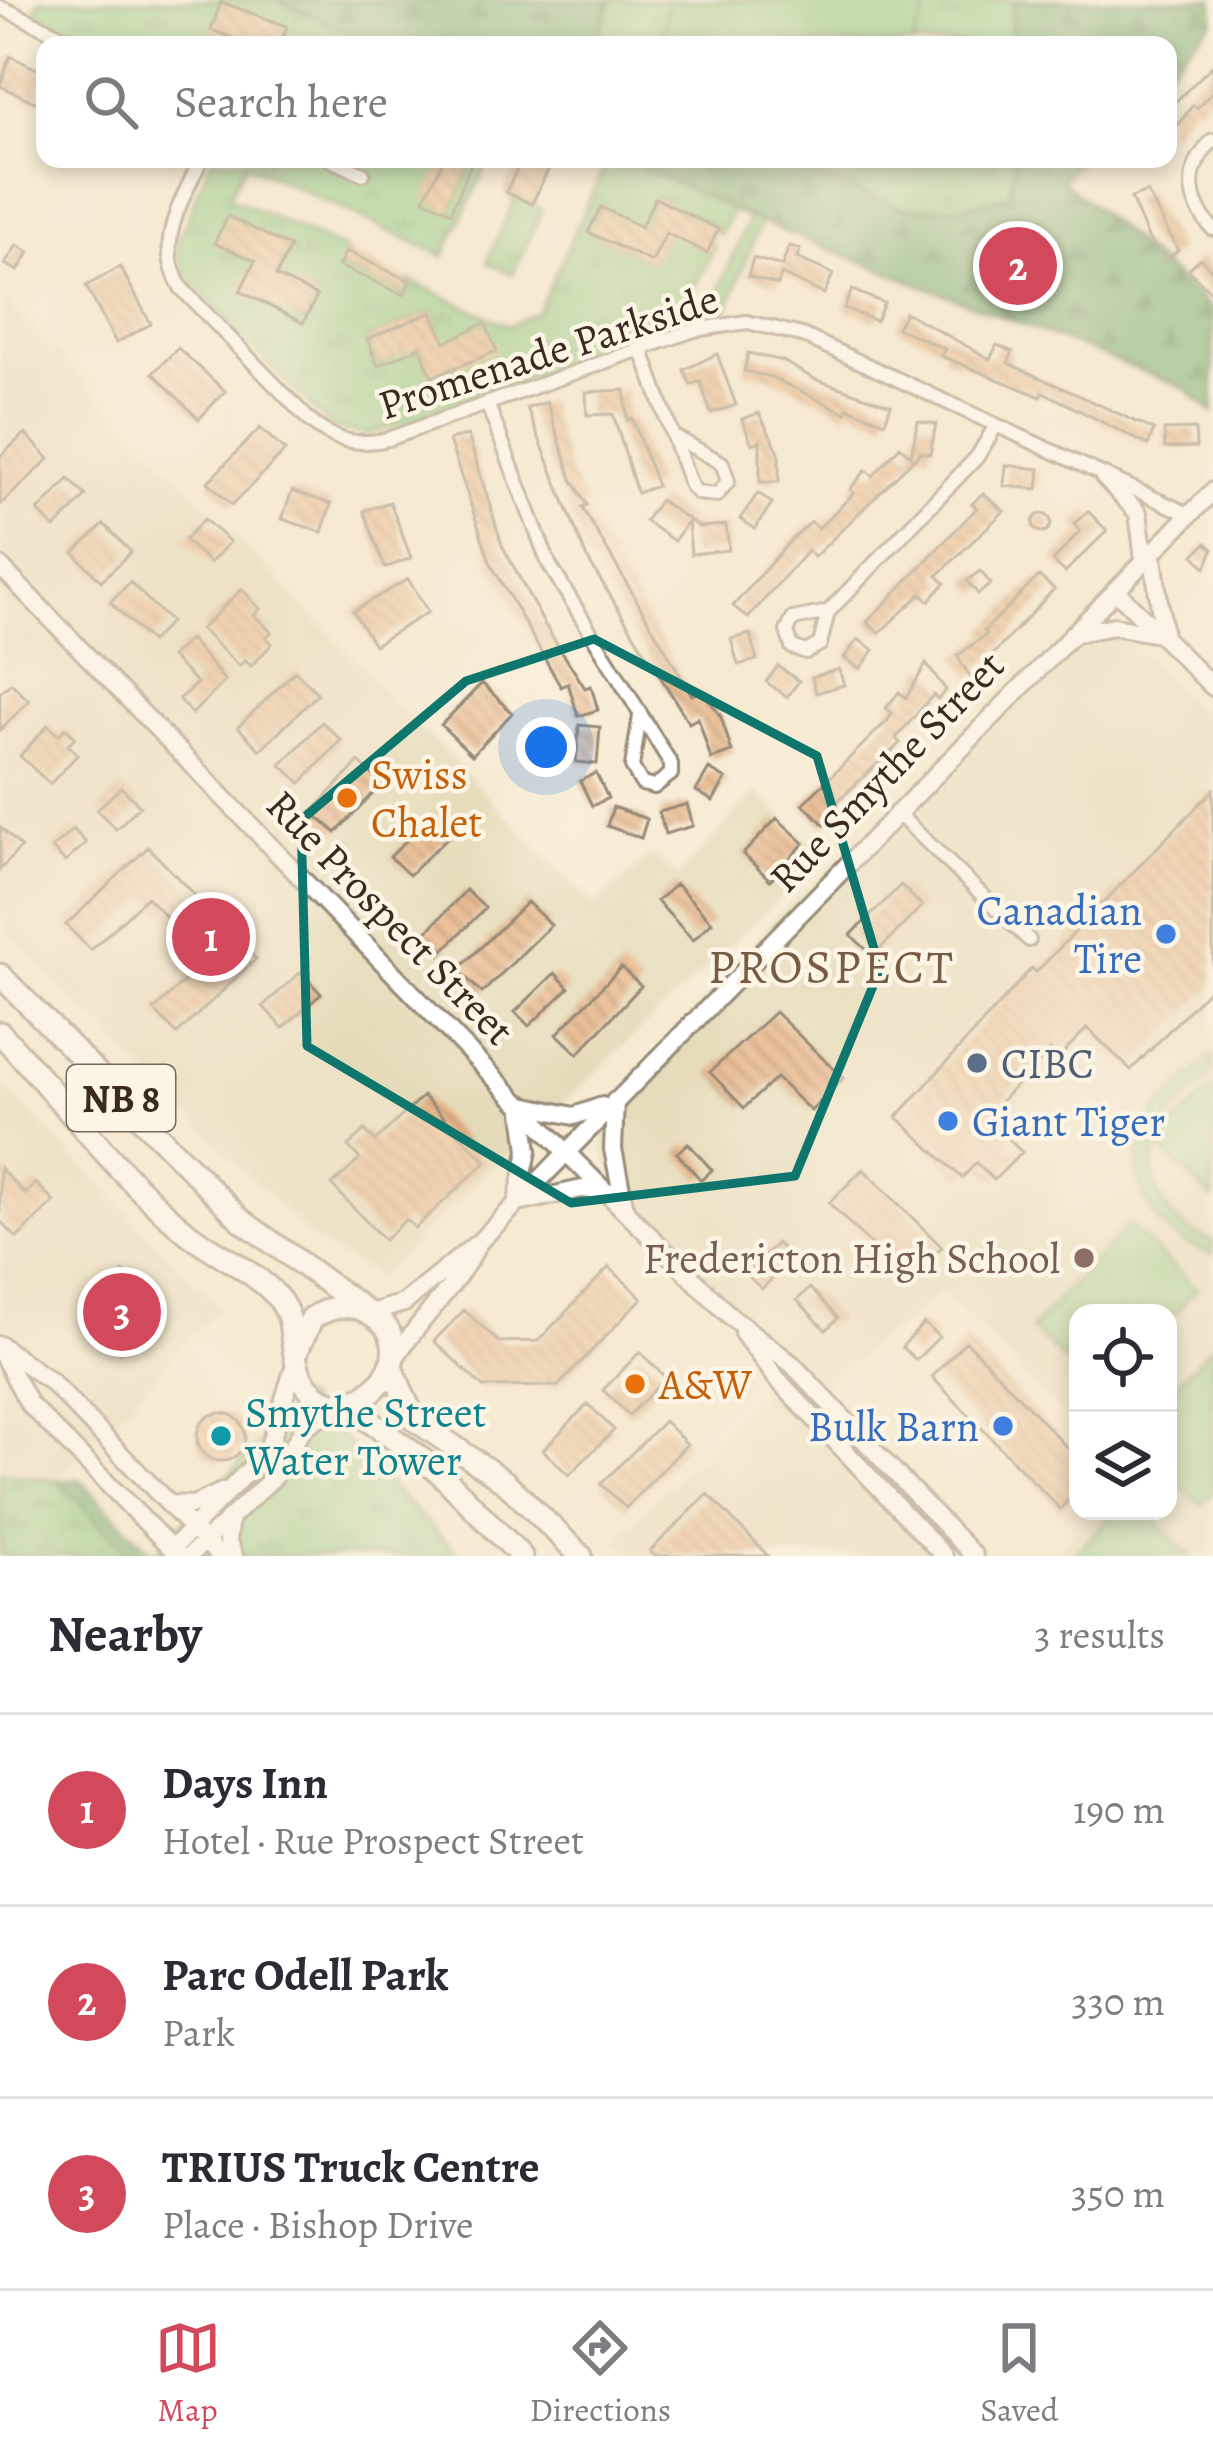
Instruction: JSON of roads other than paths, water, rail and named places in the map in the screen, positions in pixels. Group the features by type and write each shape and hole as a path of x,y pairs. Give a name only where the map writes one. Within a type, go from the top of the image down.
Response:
{"highway":[{"name":"NB 8","path":"0,975 242,1220 369,1313"},
{"name":"NB 8","path":"0,1033 155,1203 283,1301 296,1357"},
{"path":"521,1556 440,1472 344,1402 308,1386 296,1357 302,1330 325,1310 340,1306 369,1313 389,1336 391,1365 414,1419 505,1482 581,1556"},
{"path":"344,1402 374,1392 391,1365"}],"main road":[{"path":"1104,477 1138,513 1164,638"},
{"name":"Rue Smythe Street","path":"369,1313 404,1303 480,1241 1213,491"},
{"name":"Rue Prospect Street","path":"0,566 731,1318 776,1379 944,1556"},
{"path":"1114,590 1213,687"},
{"path":"1071,634 1135,626 1164,638"},
{"path":"608,1192 582,1190 517,1203 528,1165 522,1104 574,1116 615,1100 613,1149 625,1209"},
{"name":"Rue Smythe Street","path":"391,1365 429,1308 466,1269 480,1241"},
{"name":"Rue Prospect Street","path":"731,1318 792,1364 974,1556"},
{"path":"0,1348 29,1404 180,1554 268,1450 296,1357"},
{"path":"0,1348 51,1382 219,1556"},
{"path":"198,1534 231,1517 274,1477 304,1427 344,1402"},
{"path":"168,1504 193,1505 241,1481"},
{"path":"231,1517 227,1541 234,1556"}],"street":[{"path":"0,7 62,36"},
{"path":"1213,140 1196,158 1190,183 1200,214 1213,229"},
{"name":"Promenade Parkside","path":"197,168 172,224 169,268 182,289 310,421 334,438 373,442 718,324 777,327 1190,515"},
{"path":"349,168 363,174"},
{"path":"640,348 691,486 707,496 717,495 728,481 722,463 675,437"},
{"path":"487,403 549,564 671,764 670,774 654,787 642,784 632,767 640,716"},
{"path":"828,612 977,457 995,427"},
{"path":"896,812 1029,940"}],"place":[{"name":"Parc Odell Park","path":"1018,266"},
{"name":"Swiss Chalet","path":"347,798"},
{"name":"Canadian Tire","path":"1166,934"},
{"name":"Days Inn","path":"211,937"},
{"name":"CIBC","path":"977,1063"},
{"name":"Giant Tiger","path":"948,1121"},
{"name":"Fredericton High School","path":"1084,1258"},
{"name":"TRIUS Truck Centre","path":"122,1312"},
{"name":"A&W","path":"635,1384"},
{"name":"Bulk Barn","path":"1003,1426"},
{"name":"Smythe Street Water Tower","path":"221,1436"}],"district":[{"name":"PROSPECT","path":"832,966"}]}
